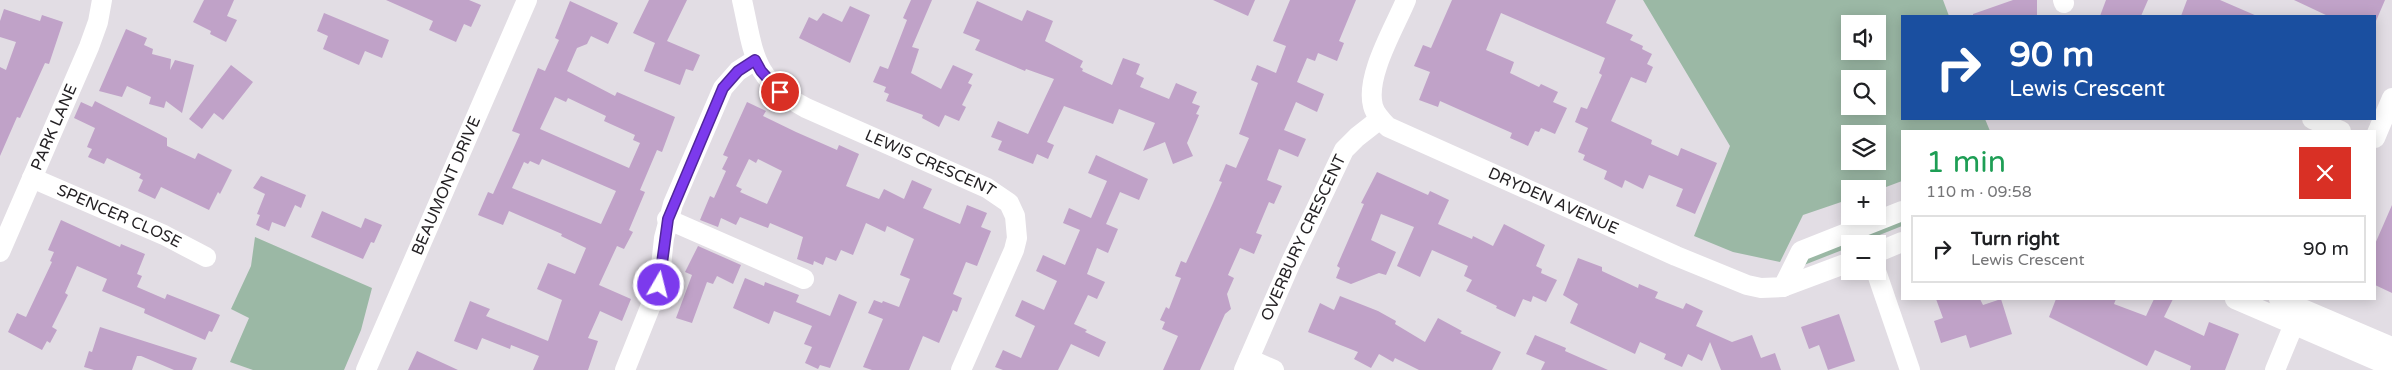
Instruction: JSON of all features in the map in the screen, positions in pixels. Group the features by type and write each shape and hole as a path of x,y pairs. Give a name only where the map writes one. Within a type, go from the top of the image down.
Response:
{"street":[{"name":"PARK LANE","path":"0,252 89,47 98,22 102,0"},
{"name":"BEAUMONT DRIVE","path":"366,370 527,0"},
{"name":"LEWIS CRESCENT","path":"742,0 755,60 768,80 792,101 987,188 1009,203 1018,228 1014,250 961,370"},
{"path":"1380,119 1373,106 1373,81 1379,62 1406,0"},
{"path":"625,370 659,285 668,219 723,88 738,71 755,60"},
{"path":"2376,136 2392,98"},
{"name":"DRYDEN AVENUE","path":"1380,119 1398,132 1726,278 1761,288 1783,287 1841,265"},
{"name":"OVERBURY CRESCENT","path":"1246,364 1344,150 1380,119"},
{"path":"2314,120 2339,130"},
{"name":"SPENCER CLOSE","path":"32,178 164,235 206,257"},
{"path":"1783,287 1801,251 1901,211"},
{"path":"668,219 804,279"},
{"path":"1886,249 1901,242"},
{"path":"1879,280 1910,370"},
{"path":"2240,300 2300,311 2392,347"},
{"path":"2281,300 2392,367"},
{"path":"2275,370 2300,311"},
{"path":"1246,364 1274,370"}],"green space":[{"path":"1643,0 1943,0 1949,15 1901,15 1901,120 1985,120 1990,130 1901,130 1901,181 1886,187 1886,180 1841,180 1841,202 1803,215 1780,262 1733,252 1694,236 1730,146"},
{"path":"1901,217 1901,226 1880,235 1855,235 1886,225 1886,223"},
{"path":"255,237 372,288 361,330 344,370 253,370 230,362 249,318 231,309 251,266"},
{"path":"1841,241 1841,251 1804,265 1801,256"}],"building":[{"path":"204,0 234,0 227,16 237,20 226,42 210,34 211,31 193,22"},
{"path":"386,0 469,0 481,5 471,27 464,24 456,42 429,30 433,21"},
{"path":"649,0 687,0 667,41 700,55 693,71 686,69 680,85 644,71 655,43 633,33"},
{"path":"911,0 932,0 912,47 919,49 911,73 941,89 953,65 973,74 968,83 972,85 962,105 966,107 959,121 945,115 939,127 922,118 923,115 886,101 889,94 884,92 886,87 873,82 880,66 888,69 907,20 903,18"},
{"path":"1213,0 1255,0 1248,16"},
{"path":"1290,0 1356,0 1339,41 1344,43 1337,61 1318,53 1315,61 1307,58 1297,82 1324,94 1317,112 1296,102 1284,130 1306,139 1298,157 1279,149 1267,180 1282,186 1274,204 1269,202 1256,233 1262,235 1254,254 1240,248 1228,275 1234,278 1227,294 1231,309 1225,314 1200,370 1163,370 1178,336 1162,329 1165,322 1160,320 1166,307 1169,309 1181,278 1175,276 1181,261 1186,263 1222,182 1219,181 1226,164 1236,168 1249,138 1239,134 1258,83 1251,80 1257,65 1276,73 1286,46 1273,41"},
{"path":"1452,0 1616,0 1606,23 1633,35 1630,40 1643,46 1642,49 1652,54 1647,64 1653,67 1646,83 1631,77 1611,121 1652,140 1651,144 1678,156 1681,148 1717,163 1695,214 1676,206 1683,189 1649,175 1643,189 1625,180 1622,188 1604,179 1607,171 1583,160 1585,155 1578,152 1588,128 1575,122 1581,107 1587,109 1602,75 1599,73 1605,58 1501,13 1486,50 1514,62 1510,73 1539,87 1541,84 1558,92 1553,102 1567,108 1555,134 1541,128 1539,132 1535,131 1528,146 1510,138 1512,133 1440,101 1438,107 1419,100 1430,72 1414,66 1423,45 1431,48"},
{"path":"2013,0 2037,0 2037,15 1973,14"},
{"path":"2106,0 2148,0 2141,15 2100,15"},
{"path":"2187,0 2220,0 2255,15 2181,15"},
{"path":"2294,0 2385,0 2376,21 2376,15 2326,15"},
{"path":"570,1 618,23 608,44 591,36 587,44 577,48 567,71 615,96 617,92 675,117 662,152 657,150 640,190 645,192 629,230 633,232 624,249 617,246 599,285 631,299 622,321 600,311 588,338 598,341 588,370 533,370 539,356 511,345 510,349 482,338 477,350 454,341 470,301 490,309 486,316 548,341 562,300 537,289 548,263 575,274 586,248 561,236 562,234 509,211 503,225 478,215 488,192 493,194 520,134 512,131 538,68 545,71 559,40 555,38","holes":["555,97 566,102 568,98 606,116 604,121 635,135 633,140 640,143 629,168 540,129","542,159 616,191 601,224 512,188 524,162 528,164 530,161 539,165"]},
{"path":"977,1 1022,21 1027,10 1053,21 1045,41 1083,61 1080,67 1083,69 1082,71 1112,85 1123,58 1140,64 1136,74 1144,78 1140,87 1169,99 1176,83 1197,92 1192,103 1200,106 1196,114 1199,115 1187,143 1193,156 1173,164 1165,142 1143,151 1155,123 1119,109 1113,124 1064,106 1047,142 1054,145 1048,159 1037,154 1033,164 998,150 1002,141 991,137 998,121 1028,134 1054,79 1026,69 1025,71 975,50 980,40 963,33"},
{"path":"850,6 870,15 850,63 799,38 809,17 817,21 823,13 842,22"},
{"path":"4,9 40,21 42,15 63,22 49,64 45,63 20,118 17,117 0,156 0,67 6,70 16,42 0,37 0,21"},
{"path":"324,13 389,40 382,58 365,51 359,65 323,49 328,36 317,31"},
{"path":"126,29 147,38 144,45 153,49 152,54 171,59 170,70 175,60 194,65 182,113 166,101 164,108 149,104 151,97 127,86 122,97 99,91"},
{"path":"231,65 253,82 223,120 214,113 202,129 189,119"},
{"path":"95,101 167,138 167,146 195,159 198,153 232,170 220,194 218,192 209,210 161,187 155,199 138,191 143,180 139,178 141,174 107,158 104,164 88,157 92,149 87,147 95,128 74,118 81,102 92,107"},
{"path":"747,102 766,111 763,116 796,132 837,150 839,145 859,154 846,186 879,199 884,189 904,199 912,180 932,189 923,208 960,224 967,205 987,213 981,227 991,231 977,266 966,262 953,294 962,298 957,312 953,310 939,343 923,336 909,370 872,370 863,367 883,319 868,313 874,300 899,307 910,279 900,275 914,239 887,226 885,232 866,223 853,255 841,250 836,261 826,257 823,265 814,261 813,265 797,259 803,237 770,223 768,228 740,217 736,225 721,218 718,227 700,220 710,196 714,198 726,171 722,169 728,157 723,155","holes":["749,159 756,163 758,159 782,171 767,204 740,192 742,189 736,186"]},
{"path":"1096,155 1148,179 1139,200 1120,192 1106,224 1118,229 1108,253 1097,248 1087,274 1105,282 1097,299 1088,295 1074,324 1087,330 1085,332 1106,342 1099,357 1071,344 1058,370 1003,370 995,367 1003,350 1021,358 1035,326 1015,316 1022,300 1044,310 1057,281 1036,271 1043,255 1065,265 1080,230 1063,223 1069,208 1091,218 1107,181 1088,173"},
{"path":"1377,172 1428,195 1430,191 1449,200 1438,224 1472,239 1473,236 1493,246 1504,224 1545,245 1536,266 1542,269 1541,273 1557,280 1546,302 1533,296 1531,302 1523,299 1515,317 1466,291 1472,280 1464,276 1468,266 1432,250 1420,277 1397,266 1414,227 1381,214 1371,240 1396,252 1386,275 1379,273 1351,284 1336,278 1340,268 1337,266 1364,204 1361,203"},
{"path":"261,176 306,195 301,208 295,205 285,227 272,222 269,231 256,225 260,215 257,214 265,194 253,188"},
{"path":"2392,205 2392,293 2376,285 2376,242"},
{"path":"322,211 361,228 365,218 382,225 374,243 371,242 363,259 311,237"},
{"path":"61,220 120,247 121,244 145,254 137,274 142,276 137,287 165,299 167,294 220,315 212,332 209,331 205,340 144,313 145,309 102,291 107,279 77,266 65,293 68,295 52,327 57,330 50,343 47,341 42,350 8,332 17,313 26,317 52,262 50,261 54,252 48,250"},
{"path":"698,246 741,265 733,284 717,276 713,284 707,282 692,323 676,318 692,275 685,272"},
{"path":"1578,258 1602,267 1602,271 1638,288 1639,284 1658,292 1655,298 1683,309 1686,303 1703,311 1696,326 1732,342 1752,335 1761,358 1775,353 1781,370 1721,370 1710,342 1702,361 1688,354 1682,367 1664,359 1666,354 1640,342 1635,354 1570,323 1578,304 1563,295"},
{"path":"745,278 764,286 765,282 799,295 796,302 830,316 839,294 857,302 830,368 820,365 818,369 805,363 812,347 804,344 812,326 774,311 769,324 733,308"},
{"path":"1340,296 1378,311 1396,321 1395,324 1425,342 1438,318 1462,331 1460,333 1501,352 1492,370 1419,370 1395,358 1393,362 1379,354 1371,368 1354,359 1358,352 1308,332 1320,303 1334,310"},
{"path":"1936,300 1980,300 1983,305 2001,300 2012,334 1970,348 1966,335 1941,343 1934,321 1943,318"},
{"path":"2056,300 2116,300 2114,304 2146,316 2154,300 2172,300 2164,317 2204,336 2209,322 2239,334 2225,370 2190,370 2191,366 2155,350 2147,366 2049,317"},
{"path":"1839,314 1855,361 1828,370 1819,345 1809,349 1801,327"},
{"path":"100,327 197,358 192,370 174,370 141,356 137,356 132,370 94,370 84,367 89,351 92,352"},
{"path":"1535,335 1566,348 1565,351 1608,370 1541,370 1545,362 1526,354"},
{"path":"417,351 458,370 408,370"}],"route":[{"path":"659,285 662,272 664,238 672,204 723,88 738,71 755,60 768,80 780,92"}]}
